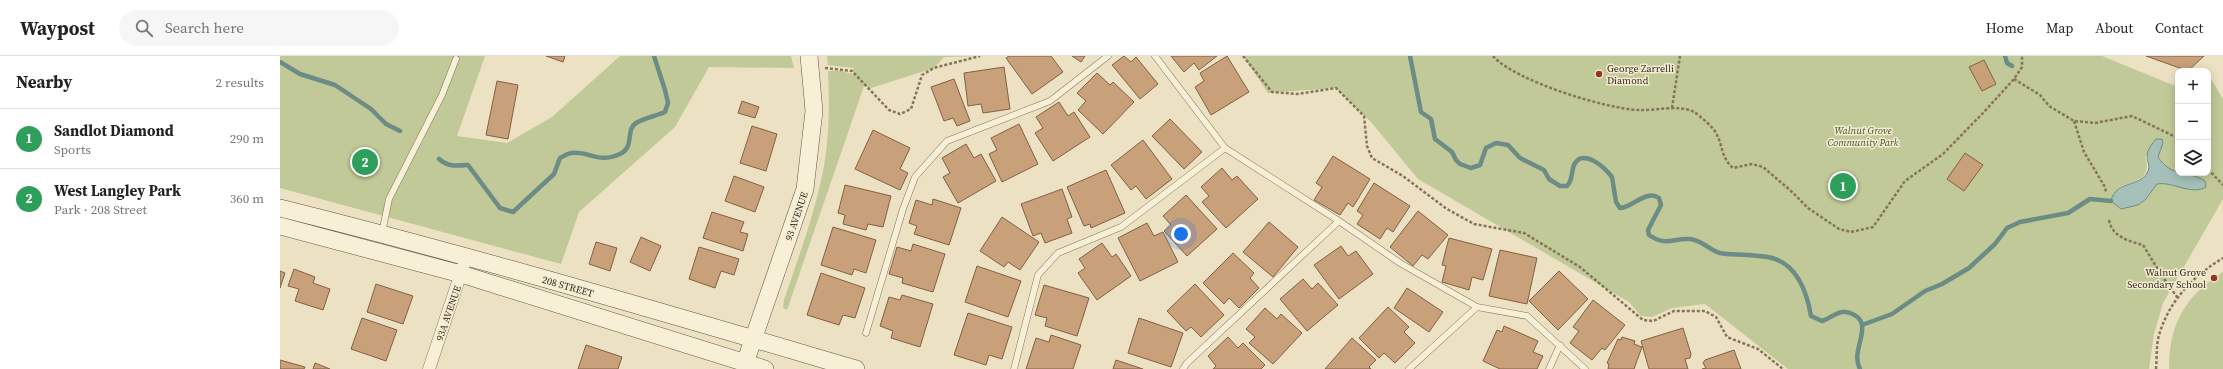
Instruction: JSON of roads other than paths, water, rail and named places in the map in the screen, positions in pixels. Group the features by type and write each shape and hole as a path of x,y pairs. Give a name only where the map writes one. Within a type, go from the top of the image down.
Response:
{"main road":[{"name":"93 AVENUE","path":"744,366 805,189 814,111 810,62"},
{"name":"208 STREET","path":"280,208 382,234 753,338 856,369"},
{"name":"208 STREET","path":"280,226 461,274 744,366 765,369"}],"street":[{"path":"374,251 382,234"},
{"name":"93A AVENUE","path":"429,369 466,258"}],"lane":[{"path":"866,333 903,208 915,177 947,141 1050,101 1108,56"},
{"path":"1155,56 1225,148 1339,221 1400,263 1478,307 1527,316 1585,369"},
{"path":"382,234 389,198 442,95 456,59"},
{"path":"1014,369 1038,275 1058,254 1121,227 1225,148"},
{"path":"1183,369 1187,363 1339,221"},
{"path":"1409,369 1478,307"},
{"path":"1549,369 1560,345"}],"water":[{"path":"2156,139 2162,139 2163,143 2158,157 2163,164 2175,171 2175,176 2192,176 2199,178 2205,181 2206,187 2195,190 2169,184 2157,184 2146,199 2138,205 2121,209 2111,201 2113,195 2117,190 2139,180 2147,173 2149,166 2147,156"}],"waterway":[{"path":"439,159 449,165 468,165 500,208 513,212 554,174 560,158 572,153 600,158 612,157 620,154 625,151 629,143 631,130 636,123 665,112 668,103 654,56"},
{"path":"1410,56 1421,112 1431,119 1435,139 1452,152 1460,164 1471,168 1480,165 1486,148 1496,143 1508,145 1520,158 1544,170 1549,179 1560,186 1567,186 1570,181 1574,165 1578,160 1583,158 1594,161 1612,177 1616,202 1620,208 1644,197 1654,196 1659,198 1661,205 1648,230 1649,235 1655,239 1660,241 1690,239 1702,243 1712,250 1720,253 1772,258 1781,262 1795,273 1804,289 1811,316 1822,321 1845,312 1860,319 1862,331 1857,358 1860,369"},
{"path":"2005,56 2007,63 2012,66"},
{"path":"280,62 300,74 335,85 371,109 386,124 400,131"},
{"path":"1862,325 1892,314 1925,291 1942,284 1969,268 1995,244 2007,228 2020,222 2068,213 2090,199 2111,201"}],"place":[{"name":"George Zarrelli Diamond","path":"1599,74"},
{"name":"West Langley Park","path":"365,162"},
{"name":"Sandlot Diamond","path":"1843,186"},
{"name":"Walnut Grove Secondary School","path":"2214,278"}],"park label":[{"name":"Walnut Grove Community Park","path":"1863,136"}]}
